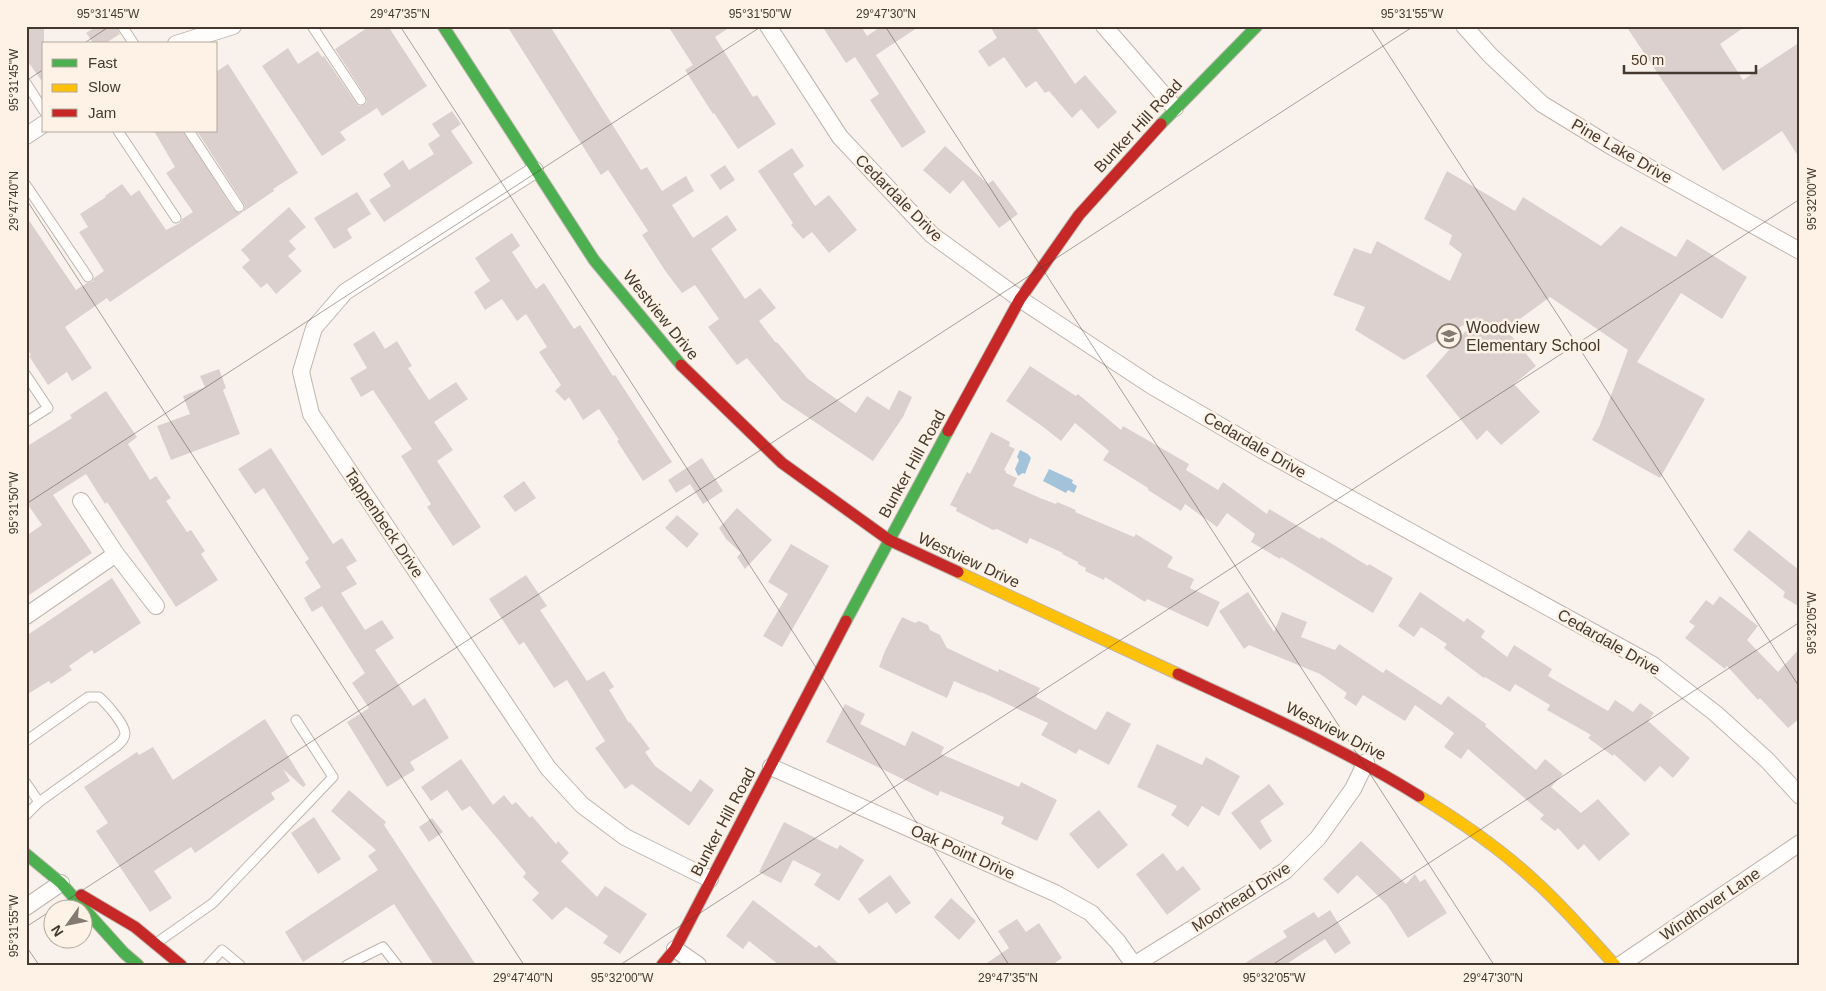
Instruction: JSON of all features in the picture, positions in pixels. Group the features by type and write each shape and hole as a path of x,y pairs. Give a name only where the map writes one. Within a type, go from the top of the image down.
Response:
{"main road":[{"name":"Westview Drive","path":"443,26 534,170 594,260 688,374 782,463 889,540 1366,762 1448,813 1523,870 1569,914 1615,965"},
{"name":"Bunker Hill Road","path":"662,965 675,949 889,540 1020,299 1079,215 1175,108 1257,26"},
{"path":"26,854 61,883 124,953 138,965"},
{"path":"61,883 135,927 181,965"}],"street":[{"path":"182,42 233,26"},
{"name":"Cedardale Drive","path":"768,26 840,138 932,235 1020,299 1152,386 1228,430 1654,665 1715,713 1767,760 1800,796"},
{"path":"1104,26 1175,108"},
{"name":"Pine Lake Drive","path":"1464,26 1490,55 1542,104 1614,148 1800,251"},
{"path":"26,136 42,125"},
{"name":"Tappenbeck Drive","path":"534,170 345,292 314,328 301,372 311,414 548,768 582,805 625,837 710,879"},
{"path":"81,501 116,554 156,606"},
{"path":"26,616 116,554"},
{"name":"Moorhead Drive","path":"1134,965 1285,872 1318,838 1353,789 1366,762"},
{"name":"Oak Point Drive","path":"771,767 1055,893 1091,913 1118,942 1134,965"},
{"name":"Windhover Lane","path":"1620,965 1800,844"},
{"path":"26,906 61,883"},
{"path":"675,949 698,965"}],"lane":[{"path":"122,26 133,42"},
{"path":"312,26 361,100"},
{"path":"26,83 42,108"},
{"path":"119,132 176,218"},
{"path":"190,132 239,206"},
{"path":"26,185 88,277"},
{"path":"26,375 48,408 26,422"},
{"path":"26,741 88,698 99,697 107,704 125,730 124,739 117,746 39,802 26,815"},
{"path":"155,944 213,903 333,777 296,720"},
{"path":"26,784 39,802"},
{"path":"347,965 383,947 397,965"},
{"path":"208,965 222,950 240,965"}],"water":[{"path":"1020,450 1031,458 1025,474 1023,473 1018,476 1015,469 1019,460 1017,457"},
{"path":"1049,469 1073,480 1072,483 1077,486 1074,493 1068,490 1066,493 1043,481"}],"building":[{"path":"26,26 44,26 42,81 26,59"},
{"path":"97,26 116,26 120,34 107,42 93,42 86,33"},
{"path":"370,26 388,26 427,86 382,116 377,108 340,132 346,140 322,156 262,66 288,48 298,64 318,51 322,57 324,56 356,103 359,106 364,105 367,102 366,97 335,49"},
{"path":"507,26 550,26 641,170 647,167 662,191 686,176 694,191 672,205 693,238 727,215 737,230 711,249 745,299 760,288 776,308 759,321 808,379 856,413 867,396 889,410 899,390 912,397 903,417 873,461 782,400 747,358 737,365 708,327 719,319 695,285 682,293 666,272 642,235 648,231 608,170 601,175"},
{"path":"668,26 732,26 715,37 753,97 757,95 776,124 738,149 685,70 693,65"},
{"path":"822,26 861,26 867,36 882,26 920,26 876,55 926,132 902,148 870,100 879,94 855,57 846,63"},
{"path":"990,26 1035,26 1075,84 1085,75 1117,112 1098,129 1081,109 1072,118 1049,91 1045,93 1036,81 1026,88 1004,57 989,67 978,51 997,38"},
{"path":"1626,26 1746,26 1720,44 1743,80 1800,42 1800,159 1782,131 1723,171"},
{"path":"228,64 298,173 243,212 244,204 198,132 218,132 218,71"},
{"path":"452,111 461,124 451,131 473,163 384,222 369,200 391,186 383,174 403,160 409,170 434,154 428,144 440,136 432,124"},
{"path":"155,132 184,132 234,210 239,213 243,212 110,302 107,298 65,327 92,368 72,381 67,372 48,385 29,356 31,355 26,347 26,216 76,290 92,282 94,278 104,271 79,232 88,227 80,214 122,184 131,196 139,190 166,230 180,223 182,219 193,212 166,173 175,167"},
{"path":"945,146 988,184 993,180 1018,214 999,228 963,180 950,194 923,170"},
{"path":"792,148 804,166 793,174 815,206 829,195 857,230 829,253 812,232 803,239 791,225 793,223 758,171"},
{"path":"725,165 735,180 720,190 710,175"},
{"path":"1447,171 1515,211 1523,197 1601,246 1621,226 1676,257 1687,239 1747,277 1722,319 1681,293 1637,362 1705,399 1660,478 1592,440 1600,425 1628,350 1550,297 1506,329 1536,366 1514,384 1540,412 1501,445 1487,430 1477,440 1426,376 1479,316 1404,360 1355,330 1365,307 1333,295 1354,248 1371,254 1377,241 1450,281 1462,254 1449,244 1452,235 1424,219"},
{"path":"357,192 371,214 347,229 352,238 334,249 314,218"},
{"path":"289,207 306,227 289,241 296,249 288,256 302,271 276,294 267,283 261,288 242,267 250,260 241,250"},
{"path":"512,233 520,246 512,252 536,289 544,283 574,329 580,325 672,462 643,481 599,409 583,420 569,397 565,401 555,391 561,385 539,352 547,347 526,314 517,321 502,299 485,310 474,292 490,281 475,258"},
{"path":"374,331 385,349 397,341 412,366 408,368 429,400 456,382 468,399 434,422 453,450 437,461 481,527 453,546 427,507 431,504 401,456 412,449 373,390 361,397 350,378 367,368 353,344"},
{"path":"1030,366 1076,396 1078,394 1121,430 1123,426 1189,464 1186,470 1218,490 1223,482 1267,514 1269,509 1320,539 1321,537 1368,566 1369,564 1393,578 1373,613 1281,557 1280,559 1251,542 1255,534 1227,513 1217,527 1185,504 1181,511 1148,490 1148,488 1103,460 1109,451 1075,423 1061,441 1006,401"},
{"path":"219,369 226,388 223,390 240,434 171,460 157,426 190,414 183,396 205,387 200,376"},
{"path":"106,391 137,437 128,444 150,480 156,476 171,498 166,501 187,532 191,530 205,551 201,554 218,580 176,607 107,502 105,504 86,474 53,495 92,553 26,597 26,536 42,525 26,502 26,447 72,418 70,415"},
{"path":"991,432 1010,442 1009,446 1015,449 1004,470 1006,473 1017,478 1013,486 1040,498 1056,504 1057,502 1076,510 1075,512 1134,537 1136,534 1173,557 1167,567 1194,579 1190,588 1220,602 1208,627 1147,599 1145,602 1105,577 1104,580 1085,571 1086,568 1063,553 1030,538 1027,544 997,529 993,530 956,511 957,508 950,505 967,472 970,474"},
{"path":"271,448 333,544 342,538 357,561 346,567 357,584 341,593 365,630 382,620 394,638 375,650 413,706 425,698 449,738 410,762 415,770 387,787 347,722 369,708 352,683 365,673 322,606 312,612 304,598 321,587 305,562 309,559 264,488 255,494 238,469"},
{"path":"702,458 723,491 703,504 690,484 676,493 668,480"},
{"path":"524,481 536,498 515,512 503,496"},
{"path":"737,508 772,540 745,569 737,557 741,553 726,539 719,528"},
{"path":"677,515 699,534 687,548 665,528"},
{"path":"1749,530 1799,570 1800,568 1800,607 1783,597 1785,592 1733,550"},
{"path":"791,544 829,566 782,647 763,636 788,594 768,582"},
{"path":"526,575 547,606 540,610 587,681 604,671 614,687 609,690 629,723 650,749 645,752 655,766 691,792 700,779 714,790 689,826 632,784 625,789 595,748 605,741 567,680 554,688 524,642 519,645 489,599"},
{"path":"112,578 141,623 94,654 92,650 69,666 72,670 51,684 49,681 26,695 26,636"},
{"path":"1248,592 1274,632 1282,612 1307,622 1301,637 1335,650 1339,644 1383,673 1386,669 1441,705 1448,696 1486,724 1485,726 1536,770 1545,759 1563,774 1551,787 1581,813 1598,799 1630,834 1599,861 1584,844 1578,850 1558,828 1555,831 1540,819 1544,815 1468,749 1461,759 1444,747 1454,733 1415,705 1405,721 1363,695 1356,706 1344,698 1347,693 1320,674 1249,645 1244,649 1219,611"},
{"path":"1420,592 1464,622 1467,618 1485,631 1481,637 1507,657 1514,645 1552,669 1548,676 1608,711 1615,700 1633,712 1640,703 1654,713 1648,721 1690,758 1673,778 1660,766 1645,782 1614,754 1613,756 1588,738 1591,735 1547,710 1550,705 1515,684 1510,692 1484,678 1444,648 1447,644 1421,627 1414,637 1398,626"},
{"path":"1720,596 1758,626 1747,640 1778,672 1800,648 1800,718 1788,728 1760,698 1758,700 1727,666 1725,669 1685,638 1695,626 1689,622 1706,600 1713,605"},
{"path":"902,617 915,623 919,621 928,625 930,630 940,635 947,648 998,672 999,669 1040,688 1036,697 1096,730 1107,711 1131,724 1109,765 1079,749 1076,754 1041,735 1048,723 981,692 954,681 947,698 879,667"},
{"path":"845,704 865,714 860,724 905,746 912,731 944,747 941,754 1019,787 1021,782 1057,800 1037,841 1001,824 1004,817 940,791 938,796 826,742"},
{"path":"265,719 306,785 303,787 283,769 290,781 271,793 275,799 195,853 191,847 154,871 172,898 150,912 96,831 108,823 84,787 137,752 139,755 153,747 173,780"},
{"path":"1157,744 1202,765 1206,757 1240,776 1219,816 1202,806 1188,827 1171,815 1177,806 1137,787"},
{"path":"461,759 493,805 504,795 512,805 516,802 530,818 532,816 556,844 558,841 569,853 561,861 597,897 605,886 647,914 620,954 603,943 608,936 566,907 552,920 532,900 539,893 523,877 526,873 470,806 462,811 447,790 431,801 421,787"},
{"path":"1269,784 1284,804 1260,821 1272,841 1260,850 1231,813"},
{"path":"349,790 386,822 384,825 476,965 434,965 394,904 303,962 285,932 378,870 368,856 376,850 331,811"},
{"path":"1099,810 1128,845 1098,869 1069,834"},
{"path":"314,817 341,859 318,874 291,833"},
{"path":"432,818 443,832 429,842 419,827"},
{"path":"784,822 837,849 840,845 864,860 839,901 814,885 821,874 793,860 781,883 759,872"},
{"path":"1361,841 1406,884 1415,874 1420,882 1425,879 1447,913 1408,938 1387,905 1357,875 1338,894 1323,879"},
{"path":"1163,853 1177,871 1183,866 1201,889 1167,915 1136,874"},
{"path":"890,875 911,903 896,914 887,902 869,914 858,899"},
{"path":"951,898 976,921 959,940 934,917"},
{"path":"753,900 816,948 819,945 840,965 779,965 749,941 743,949 726,936"},
{"path":"1330,910 1351,943 1335,954 1325,939 1285,965 1242,965 1287,937 1283,931 1314,912 1318,918"},
{"path":"1017,919 1026,932 1039,923 1062,958 1052,965 984,965 1009,948 998,931"}],"traffic: fast":[{"path":"443,26 594,260 681,365"},
{"path":"1161,124 1257,26"},
{"path":"846,621 948,431"},
{"path":"26,854 61,883 124,953 138,965"}],"traffic: slow":[{"path":"958,572 1178,674"},
{"path":"1419,796 1480,836 1523,870 1576,922 1615,965"}],"traffic: jam":[{"path":"948,431 1020,299 1079,215 1161,124"},
{"path":"681,365 782,463 889,540 958,572"},
{"path":"662,965 675,949 846,621"},
{"path":"1178,674 1331,746 1419,796"},
{"path":"81,895 135,927 181,965"}],"place":[{"name":"Woodview Elementary School","path":"1449,336"}]}
